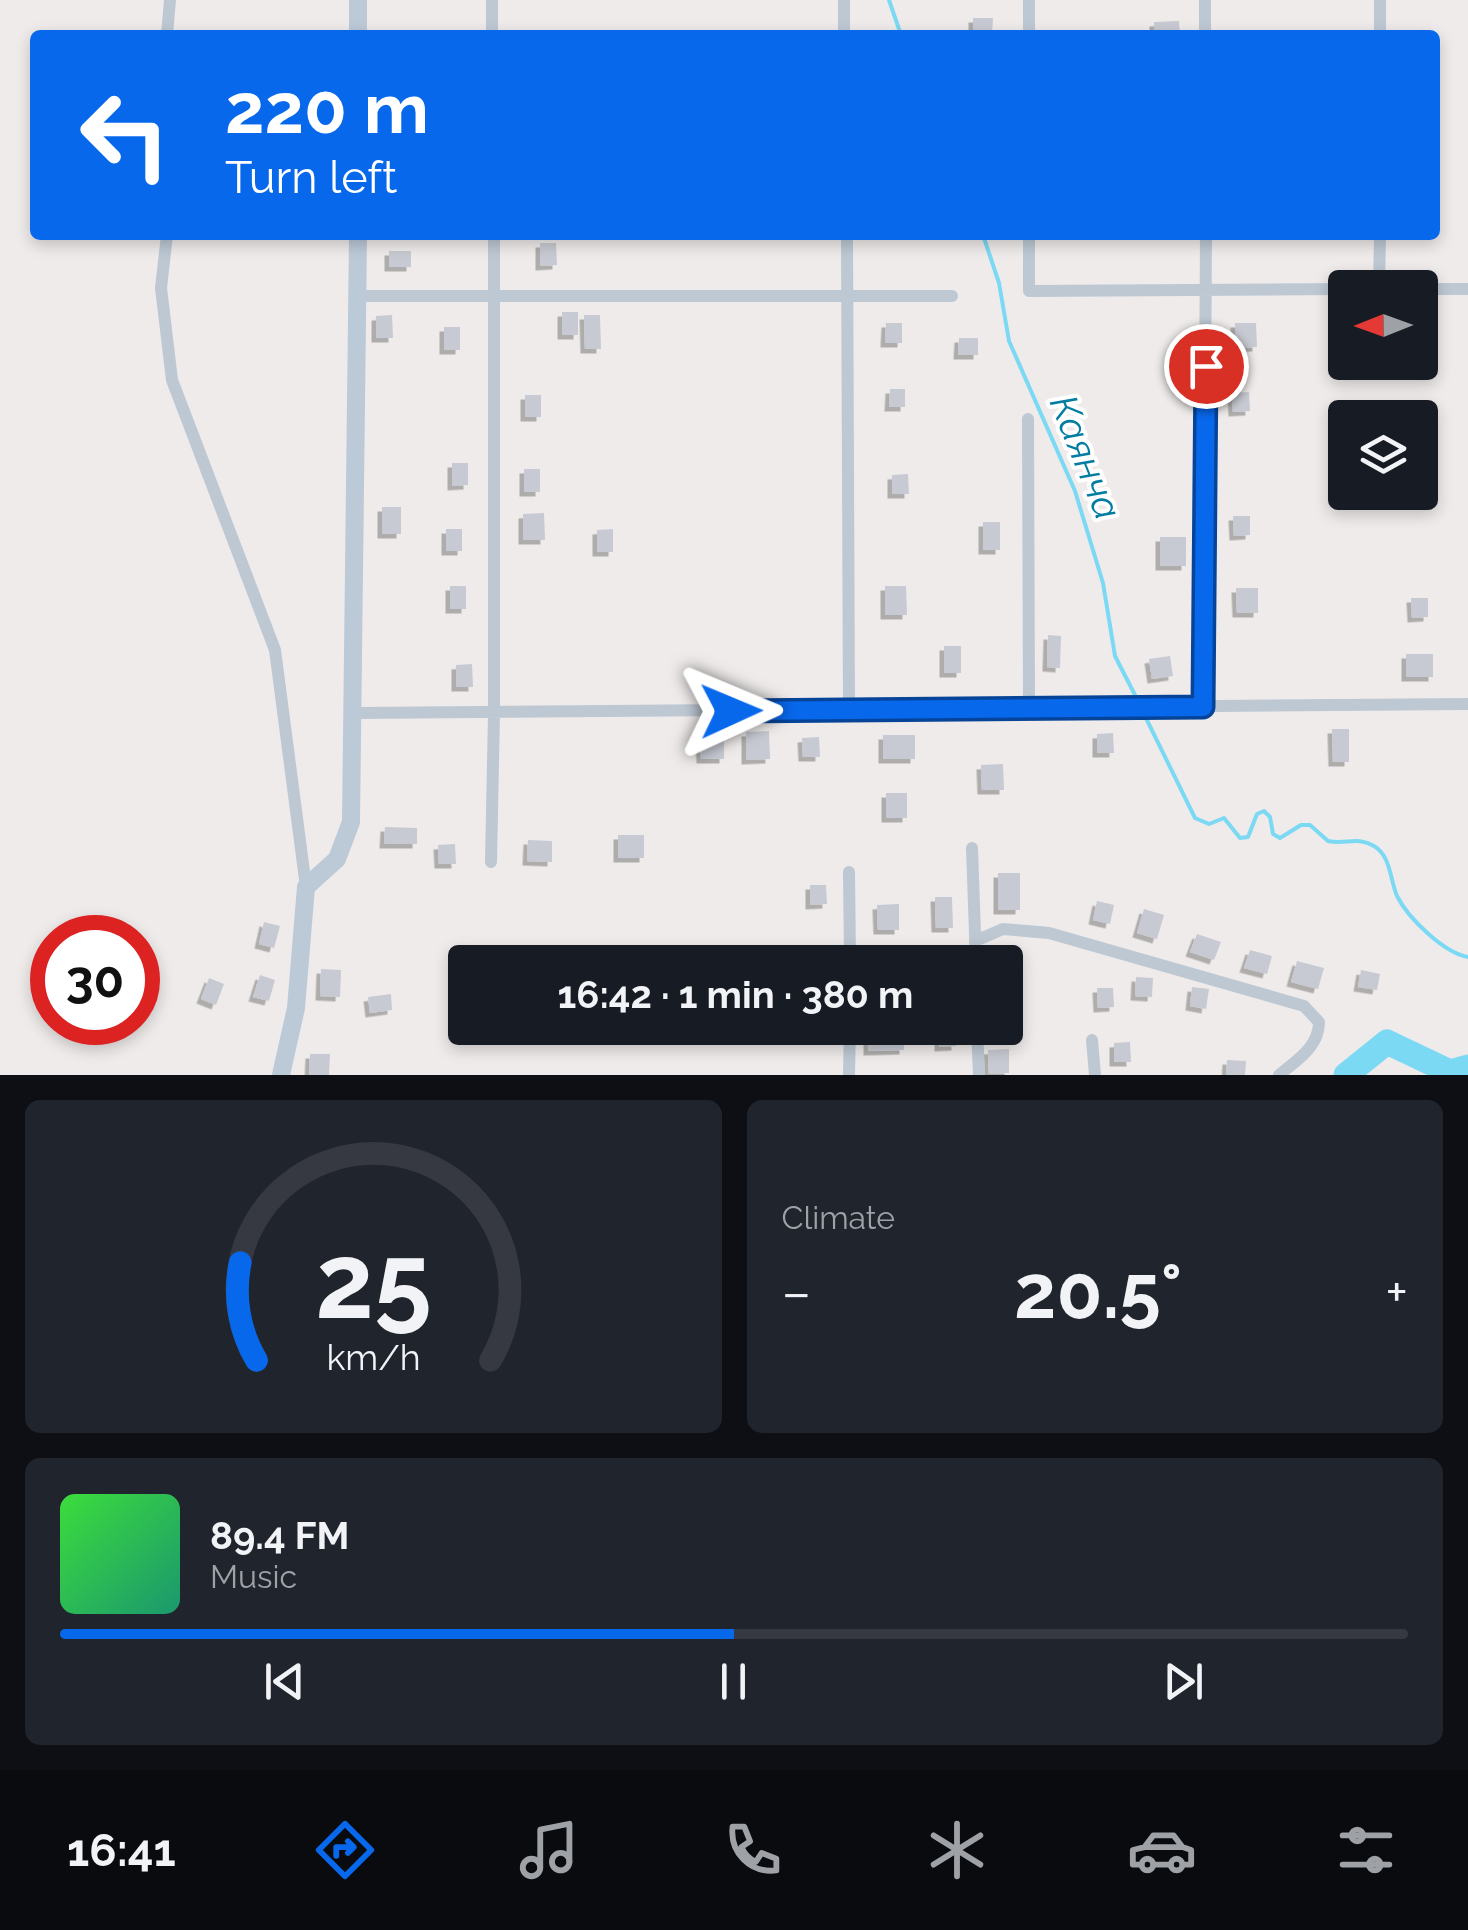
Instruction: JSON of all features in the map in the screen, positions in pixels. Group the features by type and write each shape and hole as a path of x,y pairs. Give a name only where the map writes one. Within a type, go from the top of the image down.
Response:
{"street":[{"path":"167,30 170,0"},
{"path":"358,0 358,30"},
{"path":"492,0 492,30"},
{"path":"844,0 844,30"},
{"path":"1029,0 1029,30"},
{"path":"1205,0 1206,30"},
{"path":"1380,0 1380,30"},
{"path":"166,240 161,288 172,380 275,650 306,887 296,1008 281,1075"},
{"path":"306,887 337,859 351,822 358,240"},
{"path":"490,862 494,713 494,240"},
{"path":"846,240 850,710"},
{"path":"1029,240 1029,290 1328,289"},
{"path":"1203,707 1206,240"},
{"path":"1380,240 1380,270"},
{"path":"1438,289 1468,289"},
{"path":"358,296 952,296"},
{"path":"1028,419 1029,708"},
{"path":"354,713 1468,704"},
{"path":"972,848 975,945"},
{"path":"850,872 850,945"},
{"path":"975,941 1003,929 1049,933 1304,1006 1319,1022 1319,1033 1311,1048 1280,1075"},
{"path":"1092,1040 1095,1075"},
{"path":"849,1075 850,1045"},
{"path":"978,1045 979,1075"}],"building":[{"path":"973,18 993,18 992,30 973,30"},
{"path":"1179,21 1180,30 1154,30 1154,22"},
{"path":"540,243 556,243 557,265 540,266"},
{"path":"389,251 411,251 411,267 389,267"},
{"path":"562,312 578,312 578,335 562,335"},
{"path":"392,315 393,338 376,338 376,316"},
{"path":"584,315 600,315 601,349 585,349"},
{"path":"886,323 902,323 902,343 885,343"},
{"path":"1235,323 1256,323 1257,347 1236,348"},
{"path":"444,327 460,327 460,350 444,350"},
{"path":"959,338 978,338 978,355 958,355"},
{"path":"890,389 905,389 905,407 889,407"},
{"path":"1249,392 1250,411 1233,412 1232,393"},
{"path":"525,395 541,395 541,417 525,417"},
{"path":"452,463 468,463 468,485 452,486"},
{"path":"524,469 540,469 540,492 524,492"},
{"path":"908,474 909,494 892,494 892,475"},
{"path":"382,507 401,507 401,534 382,534"},
{"path":"544,513 545,540 523,540 523,514"},
{"path":"1233,516 1250,516 1250,535 1234,536"},
{"path":"983,522 1000,522 1000,550 983,550"},
{"path":"446,529 462,529 462,551 446,551"},
{"path":"613,529 613,552 597,552 597,530"},
{"path":"1160,537 1186,537 1186,566 1160,566"},
{"path":"450,586 466,586 466,609 450,609"},
{"path":"885,586 906,586 907,615 885,615"},
{"path":"1236,588 1258,588 1258,613 1237,613"},
{"path":"1411,598 1428,598 1428,617 1412,618"},
{"path":"1048,635 1061,636 1060,668 1047,667"},
{"path":"944,646 961,646 961,673 944,673"},
{"path":"1406,654 1433,654 1433,677 1406,677"},
{"path":"1170,656 1173,676 1152,679 1149,659"},
{"path":"472,664 473,687 456,687 456,665"},
{"path":"1332,729 1349,729 1349,762 1333,762"},
{"path":"724,731 724,759 701,759 700,732"},
{"path":"769,731 770,759 746,760 746,732"},
{"path":"1113,733 1114,753 1097,753 1097,734"},
{"path":"883,735 915,735 915,759 883,759"},
{"path":"819,737 820,757 803,757 802,738"},
{"path":"1003,764 1004,790 982,790 981,765"},
{"path":"886,793 907,793 907,818 886,818"},
{"path":"385,827 417,828 417,844 384,844"},
{"path":"618,835 644,835 644,858 618,858"},
{"path":"528,840 552,841 552,862 527,861"},
{"path":"455,844 456,864 439,864 438,845"},
{"path":"998,873 1020,873 1020,910 998,910"},
{"path":"810,885 826,885 827,904 810,905"},
{"path":"935,897 952,897 953,928 936,928"},
{"path":"1097,901 1114,905 1110,924 1093,920"},
{"path":"899,904 899,930 878,930 877,905"},
{"path":"1144,909 1164,915 1157,939 1137,933"},
{"path":"264,922 280,926 274,948 259,944"},
{"path":"1197,934 1221,942 1214,960 1190,952"},
{"path":"1250,950 1272,956 1267,974 1244,968"},
{"path":"1297,961 1324,968 1318,989 1291,982"},
{"path":"321,969 341,970 340,997 320,996"},
{"path":"1361,970 1380,974 1377,990 1358,987"},
{"path":"260,975 275,980 269,1001 253,997"},
{"path":"1136,977 1153,978 1152,997 1135,996"},
{"path":"209,978 224,984 216,1005 201,999"},
{"path":"1192,987 1209,989 1206,1009 1190,1006"},
{"path":"1097,988 1113,988 1114,1007 1098,1008"},
{"path":"391,994 392,1010 370,1013 368,997"},
{"path":"1130,1042 1131,1062 1114,1062 1114,1043"},
{"path":"868,1045 904,1045 904,1050 868,1051"},
{"path":"1009,1049 1009,1073 989,1074 988,1050"},
{"path":"310,1054 330,1054 329,1075 309,1075"},
{"path":"1227,1060 1246,1061 1245,1075 1226,1075"}],"waterway":[{"name":"Каянча","path":"889,0 899,30"},
{"name":"Каянча","path":"985,240 999,283 1009,341 1075,491 1103,583 1115,656 1137,699"},
{"name":"Каянча","path":"1142,710 1195,818 1209,824 1224,818 1240,838 1248,837 1257,814 1264,811 1270,817 1273,834 1280,838 1301,825 1310,825 1328,841 1374,846 1384,856 1397,896 1409,914 1438,942 1468,957"},
{"path":"1346,1075 1387,1042 1450,1072 1468,1067"}],"route":[{"path":"731,711 1203,707 1206,366"}]}
